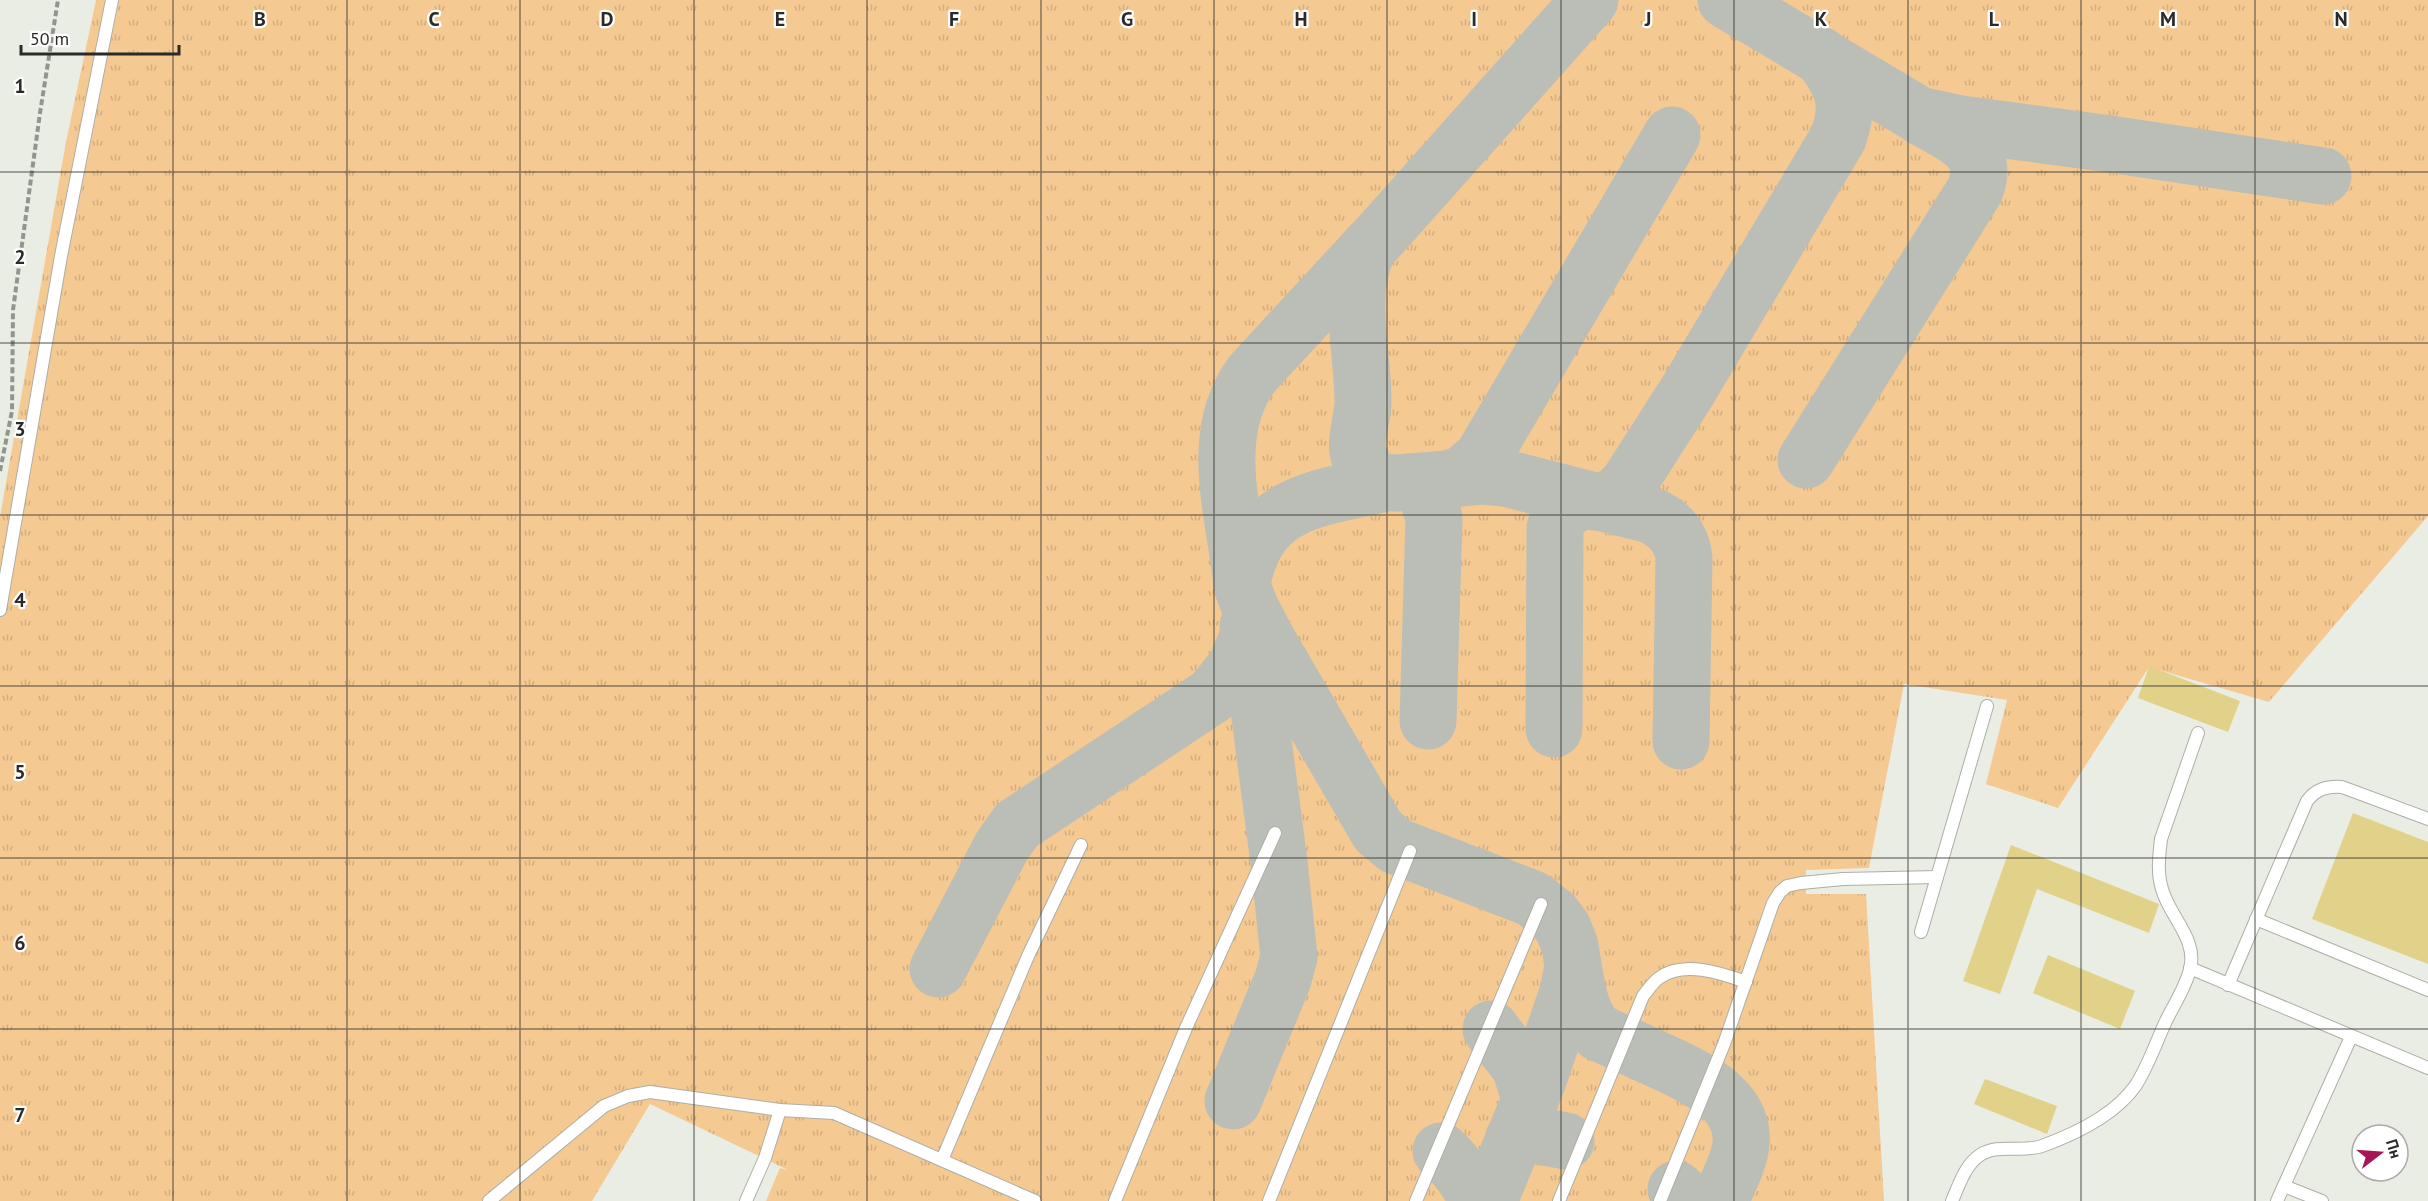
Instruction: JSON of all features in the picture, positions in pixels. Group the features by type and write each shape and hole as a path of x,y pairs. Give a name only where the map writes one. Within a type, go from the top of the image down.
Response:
{"lane":[{"path":"0,610 61,256 112,0"},
{"path":"1921,932 1987,706"},
{"path":"1952,1201 1967,1168 1980,1155 1992,1150 2043,1146 2101,1118 2121,1105 2137,1083 2190,969 2188,941 2181,926 2172,915 2162,889 2159,855 2161,839 2198,733"},
{"path":"2228,985 2307,801 2313,793 2331,786 2342,787 2428,819"},
{"path":"1115,1201 1186,1028 1275,832"},
{"path":"942,1161 1028,956 1081,845"},
{"path":"1269,1201 1410,850"},
{"path":"1660,1201 1724,1044 1773,903 1780,892 1787,886 1842,879 1937,877"},
{"path":"1416,1201 1541,904"},
{"path":"2256,919 2428,990"},
{"path":"2190,969 2428,1068"},
{"path":"1559,1201 1643,996 1659,978 1677,970 1718,972 1746,982"},
{"path":"2277,1201 2351,1037"},
{"path":"489,1201 604,1106 628,1096 662,1093 780,1110 834,1113 1035,1201"},
{"path":"746,1201 765,1158 780,1110"},
{"path":"2284,1186 2322,1201"}],"path":[{"path":"0,471 12,411 13,310 58,0"}],"green space":[{"path":"96,0 2428,0 2428,516 2269,702 2149,667 2058,808 1986,784 2007,700 1904,684 1869,868 1806,870 1806,894 1866,894 1884,1201 766,1201 780,1168 788,1170 650,1104 592,1201 0,1201 0,517 66,142"}],"building":[{"path":"2149,666 2240,701 2228,732 2138,698"},
{"path":"2353,813 2428,842 2428,964 2312,919"},
{"path":"2011,845 2159,904 2149,933 2037,889 2000,994 1963,981"},
{"path":"2048,955 2135,991 2120,1029 2033,993"},
{"path":"1985,1079 2057,1106 2047,1134 1974,1104"}],"taxiway":[{"path":"1489,1201 1538,1080 1568,992 1573,966 1570,946 1563,928 1554,916 1533,899 1396,846 1378,831 1250,607 1242,586 1230,505 1227,450 1230,424 1238,398 1252,374 1386,229 1590,0"},
{"path":"1726,0 1919,115 1961,124 2323,176"},
{"path":"1596,502 1613,498 1628,484 1687,392 1838,138 1844,114 1842,94 1834,75 1820,55"},
{"path":"1806,460 1975,190 1979,176 1978,163 1973,153 1957,137 1923,118"},
{"path":"1672,135 1482,458 1463,474 1448,479 1482,476 1505,478 1650,515 1669,527 1681,544 1684,558 1681,741"},
{"path":"1368,248 1361,267 1357,304 1363,402 1357,448 1359,456 1377,482 1397,483 1448,479"},
{"path":"1414,482 1426,492 1434,518 1428,721"},
{"path":"1242,583 1250,556 1261,536 1275,520 1311,501 1381,484"},
{"path":"1554,729 1555,528 1560,517 1567,510 1587,500"},
{"path":"1233,1101 1283,979 1289,957 1248,626"},
{"path":"938,969 1002,846 1017,825 1213,695 1236,666 1249,634"},
{"path":"1573,966 1583,1010 1599,1033 1698,1080 1725,1100 1734,1113 1740,1127 1740,1151 1720,1201"},
{"path":"1491,1029 1520,1067 1530,1098"},
{"path":"1513,1140 1534,1135 1566,1141"},
{"path":"1441,1151 1462,1174 1477,1201"},
{"path":"1676,1189 1689,1201"}]}
